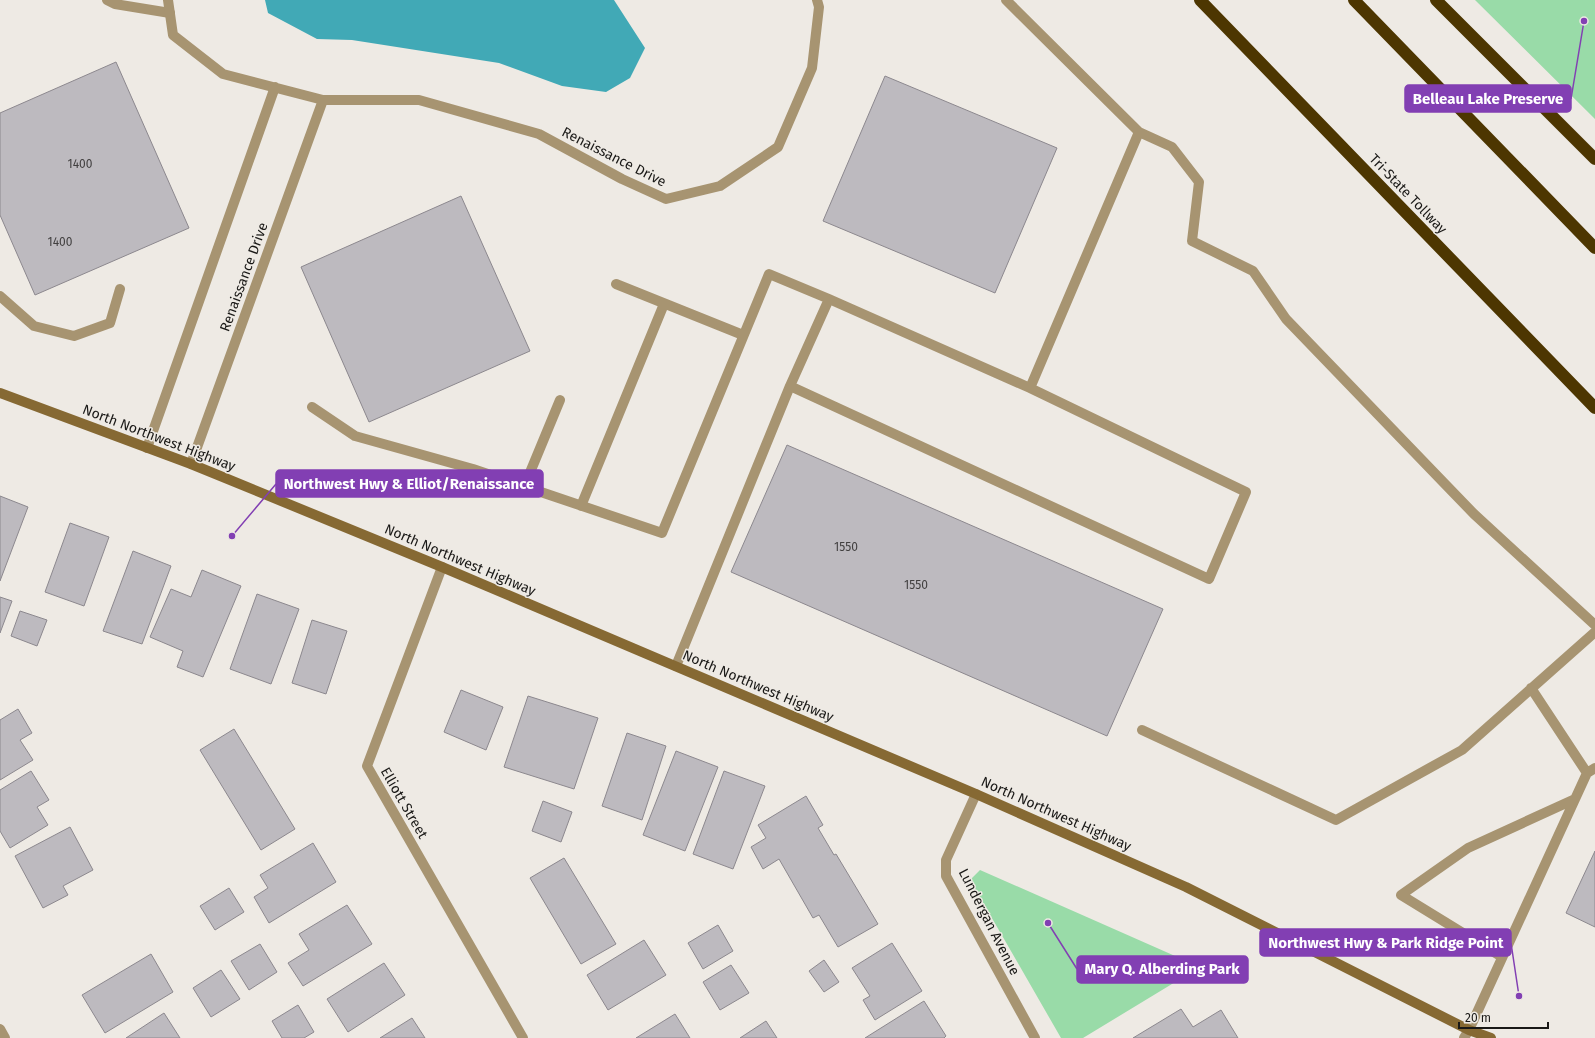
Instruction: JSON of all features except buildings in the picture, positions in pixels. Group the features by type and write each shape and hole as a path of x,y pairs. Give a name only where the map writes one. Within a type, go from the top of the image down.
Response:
{"highway":[{"name":"Tri-State Tollway","path":"1200,0 1595,408"},
{"path":"1354,0 1595,248"},
{"path":"1436,0 1595,159"}],"main road":[{"name":"North Northwest Highway","path":"0,393 191,464 442,567 976,794 1186,887 1466,1035 1491,1038"}],"street":[{"path":"107,0 115,4 170,13"},
{"name":"Renaissance Drive","path":"168,0 173,35 222,74 323,100 420,100 539,134 622,179 666,200 720,186 778,147 812,68 819,7 817,0"},
{"path":"1006,0 1139,132 1172,146 1199,182 1192,241 1253,271 1286,319 1474,514 1595,625"},
{"path":"147,448 276,87"},
{"name":"Renaissance Drive","path":"191,464 323,100"},
{"path":"1030,388 1139,132"},
{"path":"312,407 355,436 473,469 662,534 769,274 1030,388 1246,492 1209,579 790,386"},
{"path":"616,284 743,336"},
{"path":"0,296 34,326 74,336 110,322 120,289"},
{"path":"676,666 790,386 829,299"},
{"path":"581,506 664,304"},
{"path":"524,487 560,400"},
{"name":"Elliott Street","path":"442,567 367,766 523,1038"},
{"path":"1142,730 1336,820 1462,750 1595,632"},
{"path":"1466,1035 1575,799 1591,771 1531,688"},
{"name":"Lundergan Avenue","path":"976,794 946,860 946,876 1034,1038"},
{"path":"1502,957 1401,895 1468,848 1575,799"},
{"path":"0,1029 5,1038"}],"green space":[{"path":"1475,0 1595,0 1595,119"},
{"path":"980,870 1200,967 1083,1038 1061,1038 970,880"}],"water":[{"path":"265,0 614,0 645,48 630,78 606,92 562,86 499,63 352,40 317,39 268,13"}],"place":[{"name":"Belleau Lake Preserve","path":"1584,21"},
{"name":"Northwest Hwy & Elliot/Renaissance","path":"232,536"},
{"name":"Mary Q. Alberding Park","path":"1048,923"},
{"name":"Northwest Hwy & Park Ridge Point","path":"1519,996"}]}
